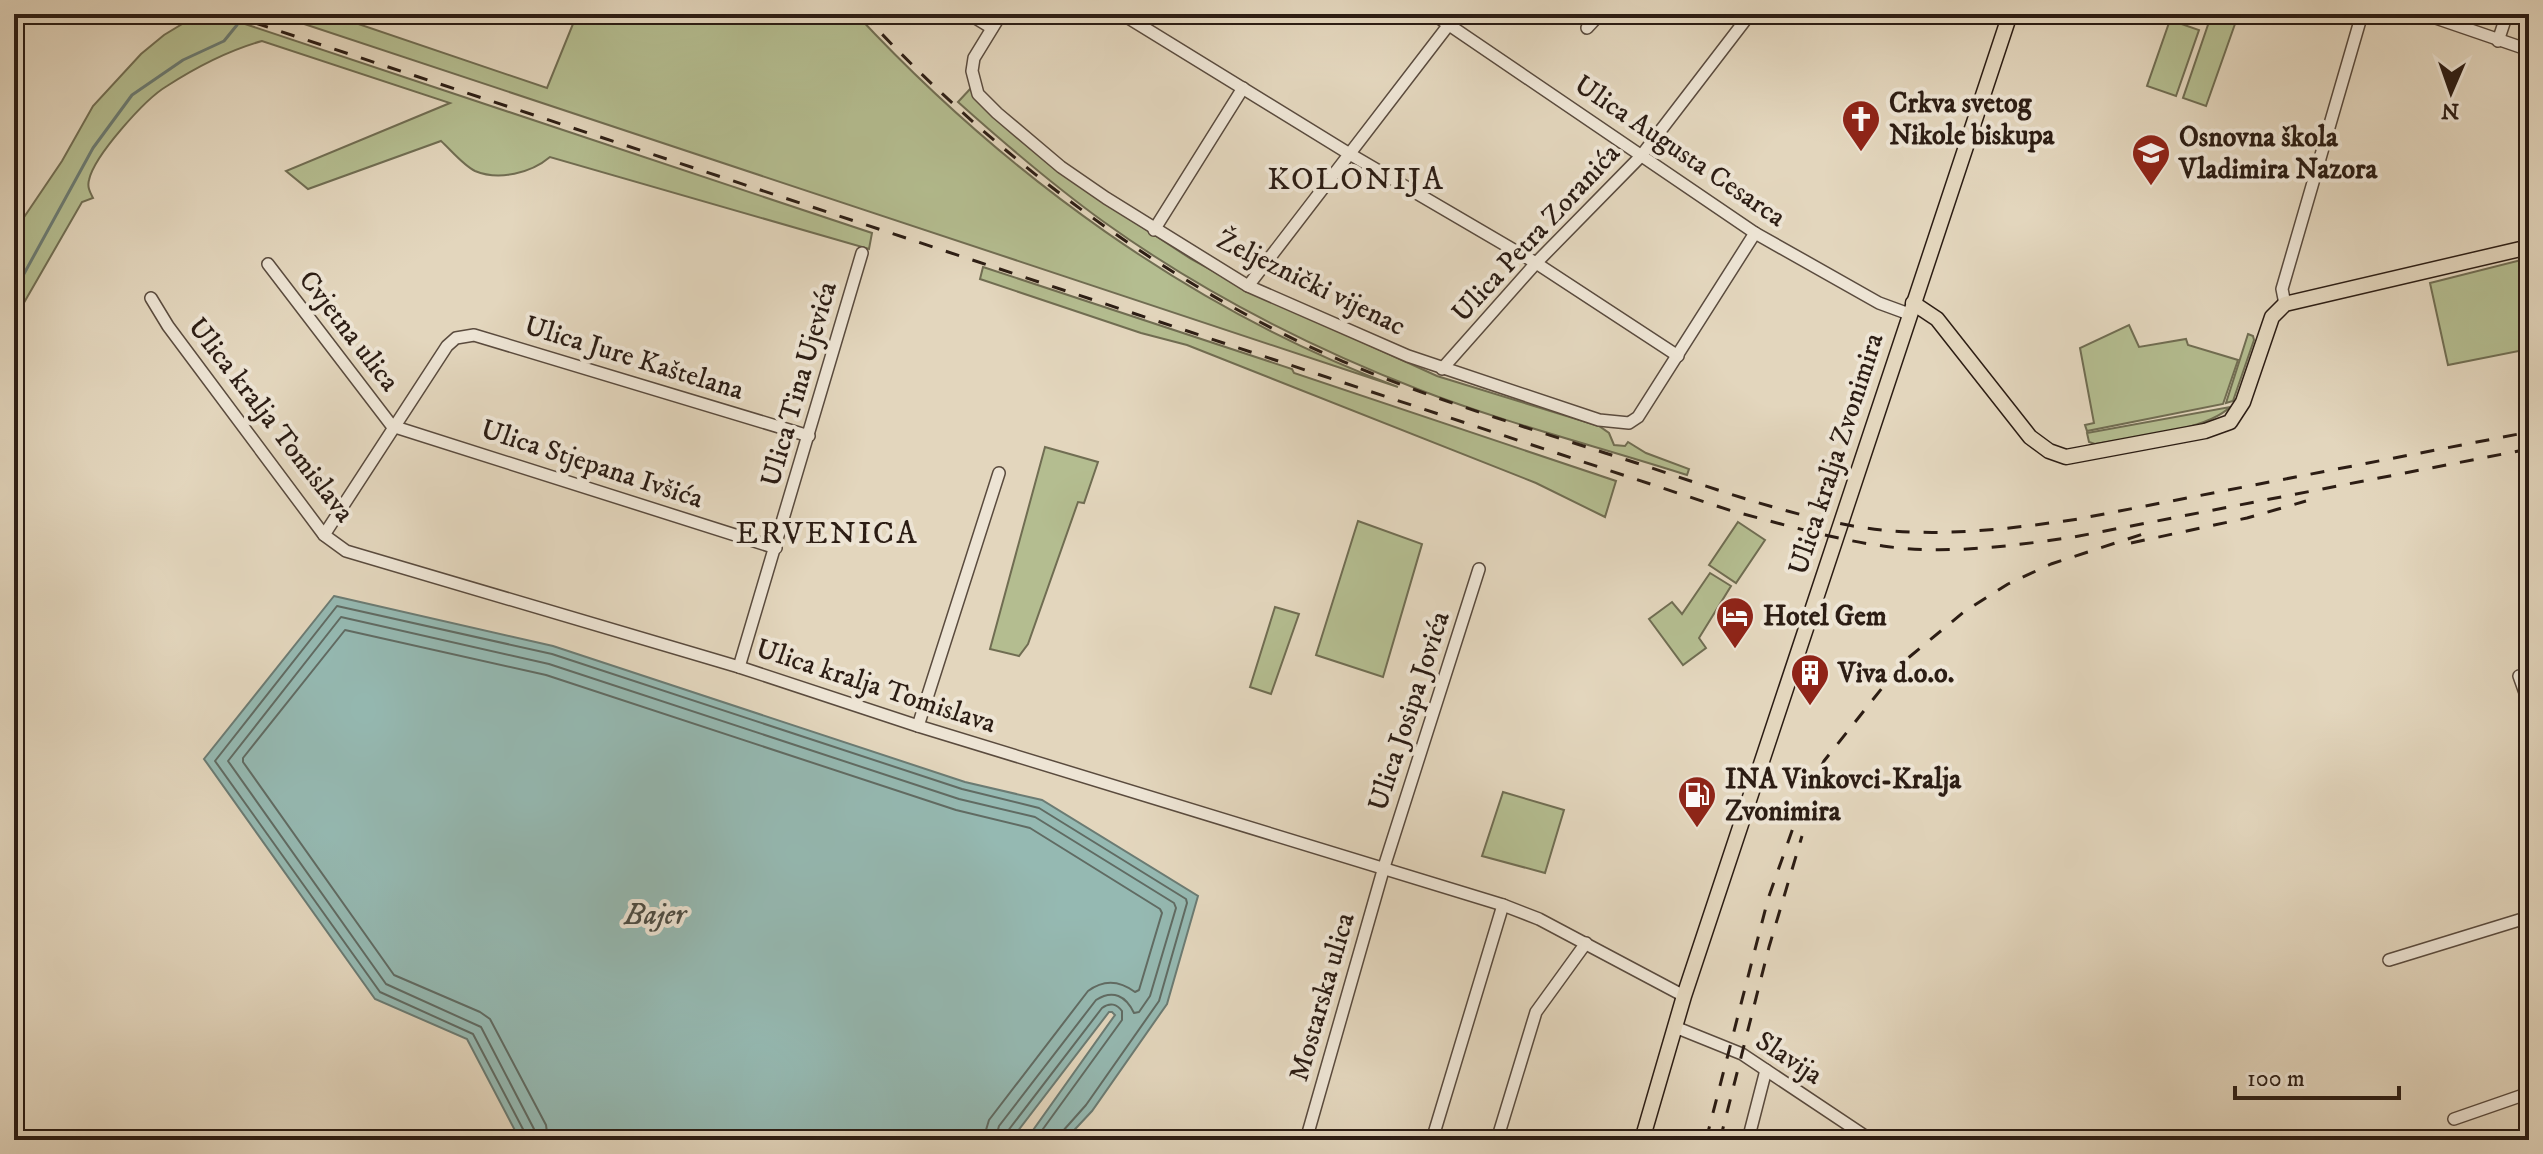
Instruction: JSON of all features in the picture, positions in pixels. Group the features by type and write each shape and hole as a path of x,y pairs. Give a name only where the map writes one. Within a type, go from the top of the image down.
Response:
{"main road":[{"name":"Ulica kralja Zvonimira","path":"1642,1140 1684,996 1724,884 2010,14"},
{"path":"1911,309 1937,319 2030,437 2057,455 2077,455 2205,431 2230,422 2243,402 2272,317 2285,304 2529,247"}],"street":[{"path":"969,14 992,28 1001,14"},
{"path":"1122,14 1348,153 1536,263 1678,356 1755,233"},
{"name":"Ulica Augusta Cesarca","path":"1433,14 1453,19 1641,156 1755,233 1879,303 1911,309"},
{"path":"1587,28 1600,14"},
{"name":"Ulica Petra Zoranića","path":"1442,369 1536,263 1641,156 1750,14"},
{"path":"2285,304 2282,289 2362,14"},
{"path":"2424,14 2529,50"},
{"path":"2498,41 2507,14"},
{"path":"1248,286 1453,19"},
{"name":"Željeznički vijenac","path":"992,28 974,58 973,84 978,94 1061,167 1154,230 1248,286 1442,369 1599,420 1629,423 1638,417 1678,356"},
{"path":"1154,230 1243,88"},
{"name":"Ulica Tina Ujevića","path":"739,667 862,253"},
{"name":"Cvjetna ulica","path":"268,264 392,426"},
{"name":"Ulica kralja Tomislava","path":"151,298 168,326 324,535 346,551 739,667 918,726 1503,905 1539,919 1684,996"},
{"name":"Ulica Jure Kaštelana","path":"447,346 456,338 474,335 809,436"},
{"name":"Cvjetna ulica","path":"324,535 392,426 447,346"},
{"name":"Ulica Stjepana Ivšića","path":"392,426 776,548"},
{"path":"918,726 999,473"},
{"name":"Ulica Josipa Jovića","path":"1384,867 1479,569"},
{"path":"2519,676 2529,704"},
{"name":"Mostarska ulica","path":"1306,1140 1384,867"},
{"path":"1432,1140 1503,905"},
{"path":"2389,960 2529,917"},
{"path":"1497,1140 1536,1012 1586,943"},
{"name":"Slavija","path":"1675,1027 1736,1051 1871,1140"},
{"path":"1748,1140 1766,1070"},
{"path":"2454,1119 2529,1093"}],"green space":[{"path":"165,14 215,14 872,233 869,249 550,157 514,174 484,174 466,165 441,141 308,189 286,171 450,103 262,41 213,60 167,86 122,129 93,170 88,185 93,198 82,202 14,320 14,232 62,161 93,106 141,54 187,21"},
{"path":"274,14 329,14 547,88 577,14 856,14 974,129 1105,232 1247,319 1321,355 1398,387"},
{"path":"2211,16 2235,24 2206,106 2183,98"},
{"path":"2170,20 2199,30 2176,96 2147,86"},
{"path":"971,88 1031,147 1074,182 1191,259 1246,289 1437,376 1599,426 1609,433 1614,445 1625,446 1628,442 1646,453 1689,469 1687,475 1452,402 1338,355 1257,316 1141,247 1048,179 958,102"},
{"path":"2529,258 2529,349 2448,365 2430,283"},
{"path":"983,267 1616,481 1605,517 1536,483 1187,345 1141,333 980,279"},
{"path":"2129,325 2139,347 2186,339 2188,345 2238,360 2223,404 2087,431 2085,425 2094,423 2080,348"},
{"path":"2248,334 2254,340 2233,401 2226,403"},
{"path":"2230,407 2204,422 2147,436 2095,444 2089,442 2087,433"},
{"path":"1045,447 1098,462 1084,503 1078,502 1028,644 1019,656 990,649"},
{"path":"1358,521 1422,544 1383,677 1316,655"},
{"path":"1738,522 1765,540 1736,583 1709,565"},
{"path":"1710,573 1731,586 1699,638 1706,648 1683,665 1649,619 1672,602 1682,614"},
{"path":"1275,607 1299,614 1271,694 1250,687"},
{"path":"1503,792 1564,810 1545,873 1482,856"}],"water":[{"name":"Bajer","path":"334,596 553,646 965,782 1042,800 1198,896 1167,1004 1092,1111 1065,1140 1026,1140 1115,1015 1112,1012 1011,1140 520,1140 467,1039 375,999 204,759"}],"waterway":[{"name":"ERVENICA","path":"14,292 93,148 132,95 183,60 224,41 237,25 241,14"}],"railway":[{"path":"228,14 1732,511 1864,543 1931,550 2003,546 2074,537 2529,449"},
{"path":"863,14 953,103 1049,185 1151,258 1260,322 1343,362 1430,395 1790,512 1853,526 1909,532 1966,532 2022,527 2078,519 2529,432"},
{"path":"2131,543 2247,518 2306,501"},
{"path":"1706,1140 1768,899 1800,808 1824,761 1902,663 1965,611 2008,584 2051,564 2143,534"},
{"path":"1720,1140 1769,947 1802,836"}],"place":[{"name":"Crkva svetog Nikole biskupa","path":"1861,153"},
{"name":"Osnovna škola Vladimira Nazora","path":"2151,187"},
{"name":"Hotel Gem","path":"1735,650"},
{"name":"Viva d.o.o.","path":"1810,707"},
{"name":"INA Vinkovci-Kralja Zvonimira","path":"1697,829"}],"district":[{"name":"KOLONIJA","path":"1356,180"},
{"name":"ERVENICA","path":"827,534"}]}
